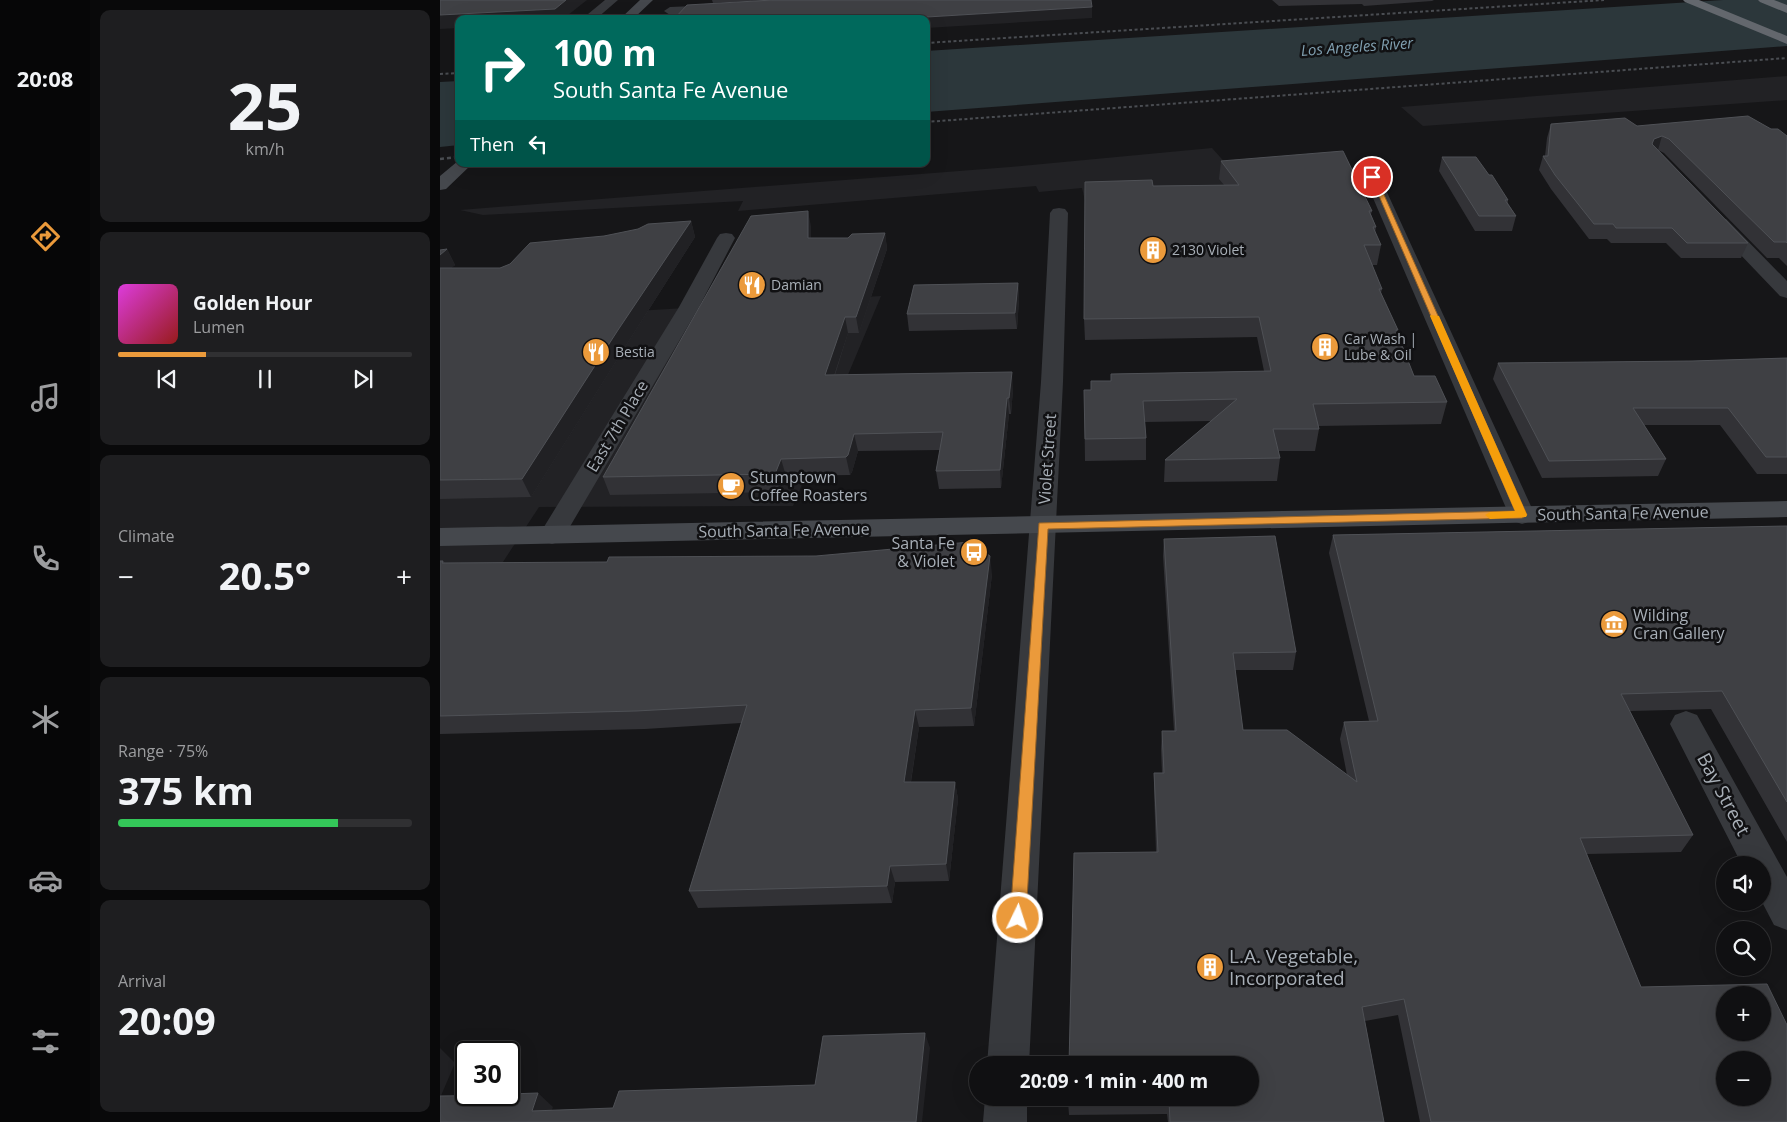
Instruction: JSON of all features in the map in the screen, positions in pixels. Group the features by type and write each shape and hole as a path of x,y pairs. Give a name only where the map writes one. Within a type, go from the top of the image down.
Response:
{"highway":[{"path":"1689,0 1787,39"},
{"path":"1701,0 1787,39"},
{"path":"1764,0 1787,9"},
{"path":"1752,6 1787,21"}],"main road":[{"path":"630,15 648,0"},
{"path":"440,185 461,167"},
{"name":"South Santa Fe Avenue","path":"440,537 1787,509"}],"street":[{"path":"593,15 612,0"},
{"path":"666,15 682,0"},
{"path":"666,15 728,8"},
{"path":"1372,177 1522,515"},
{"name":"Violet Street","path":"1009,1056 1054,342 1059,212"},
{"path":"1710,213 1787,292"},
{"name":"East 7th Place","path":"552,535 689,306 726,238"},
{"name":"Bay Street","path":"1686,724 1757,856"},
{"name":"Bay Street","path":"1771,883 1787,914"},
{"path":"1005,1122 1006,1106"}],"shaded area":[{"path":"1787,76 1787,100 1423,126 1401,107"},
{"path":"1212,148 1247,187 1085,201 1082,188 1039,192 1036,186 738,211 743,201 483,215 460,210 1010,167"},
{"path":"881,296 793,506 539,507 440,658 440,323"}],"water":[{"name":"Los Angeles River","path":"1723,0 1787,0 1787,46 930,112 930,51"},
{"path":"455,81 455,145 440,147 440,82"}],"building":[{"path":"440,0 566,0 555,9 440,15"},
{"path":"773,0 1091,0 1092,7 930,17 930,15 678,15 687,5"},
{"path":"1748,116 1771,129 1778,129 1787,136 1787,243 1774,242 1669,139 1662,136 1654,139 1652,144 1748,243 1687,243 1672,228 1616,228 1613,224 1594,224 1555,175 1543,156 1548,156 1551,124 1625,118 1637,126"},
{"path":"1343,151 1372,211 1369,211 1376,227 1373,227 1381,245 1364,245 1382,289 1379,289 1398,330 1396,330 1414,376 1435,376 1447,402 1313,404 1319,429 1273,429 1280,458 1165,460 1237,399 1143,401 1146,438 1085,439 1084,390 1091,390 1091,381 1111,381 1111,374 1271,371 1259,317 1084,319 1085,182 1152,180 1153,186 1239,185 1221,161"},
{"path":"1442,157 1476,157 1489,175 1492,175 1516,216 1479,216"},
{"path":"808,211 808,238 848,238 852,234 885,233 856,317 845,317 825,375 1012,372 1009,398 1007,398 1000,470 936,471 943,432 854,434 846,457 781,459 775,474 603,477 751,216"},
{"path":"691,221 522,479 440,480 440,268 500,268 510,264 530,243 604,236 638,229 648,224"},
{"path":"447,249 440,255 440,250"},
{"path":"1018,283 1015,313 907,314 914,285"},
{"path":"1787,358 1787,457 1766,457 1728,408 1633,408 1666,459 1549,461 1498,363 1692,361"},
{"path":"1787,526 1787,802 1722,691 1621,694 1693,835 1580,838 1641,987 1767,984 1768,986 1716,986 1716,1041 1771,1041 1771,992 1787,1025 1787,1122 1431,1122 1404,999 1362,1007 1384,1122 1170,1122 1169,1106 1259,1106 1259,1056 1069,1056 1074,853 1158,852 1154,773 1164,773 1162,731 1176,731 1164,539 1275,536 1296,652 1233,653 1243,730 1287,730 1357,782 1344,722 1378,721 1333,535"},
{"path":"970,542 990,556 971,708 915,710 904,782 955,782 946,864 890,866 887,886 689,891 747,705 636,711 440,716 440,561 443,561 442,563 607,562 609,557 816,556"},
{"path":"925,1033 916,1122 440,1122 440,1096 455,1096 455,1106 520,1106 520,1094 538,1093 532,1111 613,1108 619,1091 815,1085 823,1036"}],"railway":[{"path":"930,43 1604,0"},
{"path":"930,122 1787,58"},
{"path":"440,74 455,73"},
{"path":"440,159 455,157"}],"slow traffic":[{"path":"1434,316 1522,515 1490,515"}],"place":[{"name":"2130 Violet","path":"1153,250"},
{"name":"Damian","path":"752,285"},
{"name":"Car Wash | Lube & Oil","path":"1325,347"},
{"name":"Bestia","path":"596,352"},
{"name":"Stumptown Coffee Roasters","path":"731,486"},
{"name":"Santa Fe & Violet","path":"974,552"},
{"name":"Wilding Cran Gallery","path":"1614,624"},
{"name":"L.A. Vegetable, Incorporated","path":"1210,967"}],"route":[{"path":"1018,918 1042,525 1522,515 1372,177"}]}
